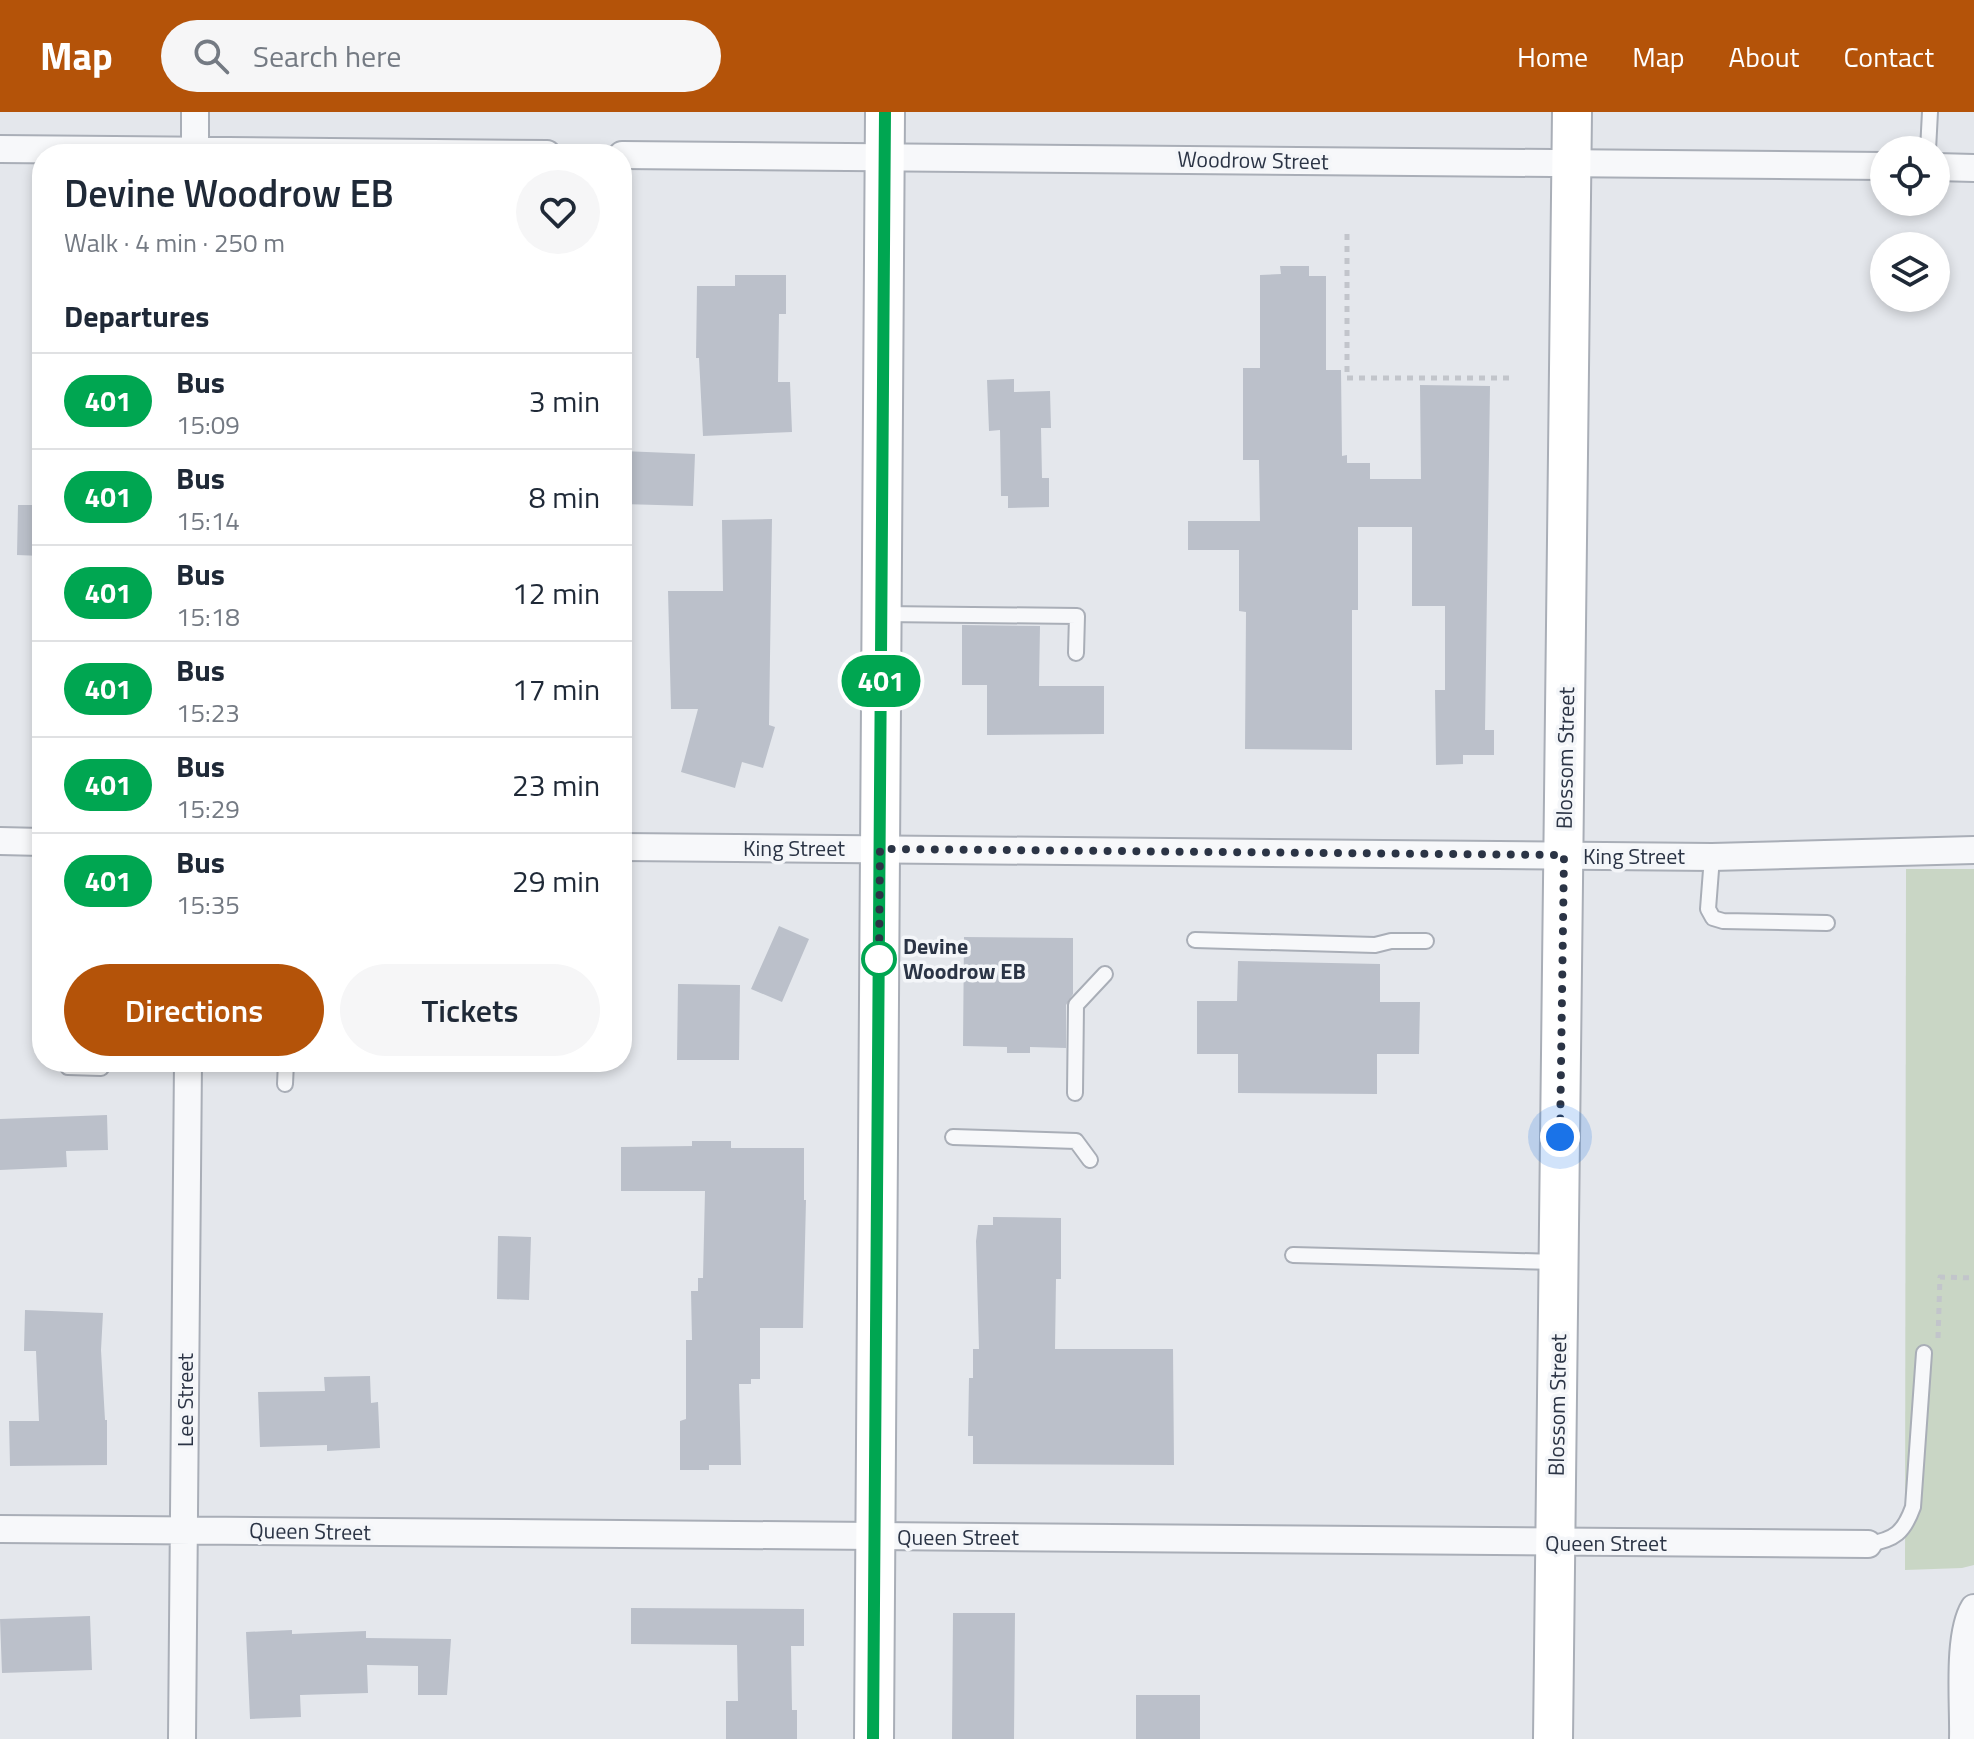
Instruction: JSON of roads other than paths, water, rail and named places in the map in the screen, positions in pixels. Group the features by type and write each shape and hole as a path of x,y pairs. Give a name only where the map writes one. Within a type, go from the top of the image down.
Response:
{"main road":[{"path":"874,1739 885,112"},
{"name":"Blossom Street","path":"1553,1739 1572,112"}],"street":[{"path":"195,112 195,144"},
{"path":"0,149 32,149"},
{"name":"Woodrow Street","path":"632,155 1870,166"},
{"path":"1950,167 1974,168"},
{"path":"0,841 32,842"},
{"name":"King Street","path":"632,847 1712,857 1974,850"},
{"name":"Lee Street","path":"182,1739 188,1072"},
{"name":"Queen Street","path":"0,1529 1868,1544"},
{"path":"1963,1739 1965,1639 1967,1620 1974,1608"}],"lane":[{"path":"1929,136 1930,112"},
{"path":"881,614 1077,616 1076,653"},
{"path":"1712,857 1708,909 1713,918 1827,923"},
{"path":"1195,940 1375,945 1391,941 1426,941"},
{"path":"1075,1093 1076,1005 1105,974"},
{"path":"285,1084 286,1072"},
{"path":"953,1137 1076,1141 1090,1160"},
{"path":"1293,1255 1559,1262"},
{"path":"1868,1544 1890,1540 1898,1535 1904,1530 1913,1507 1924,1353"}],"place":[{"name":"Devine Woodrow EB","path":"879,959"}]}
